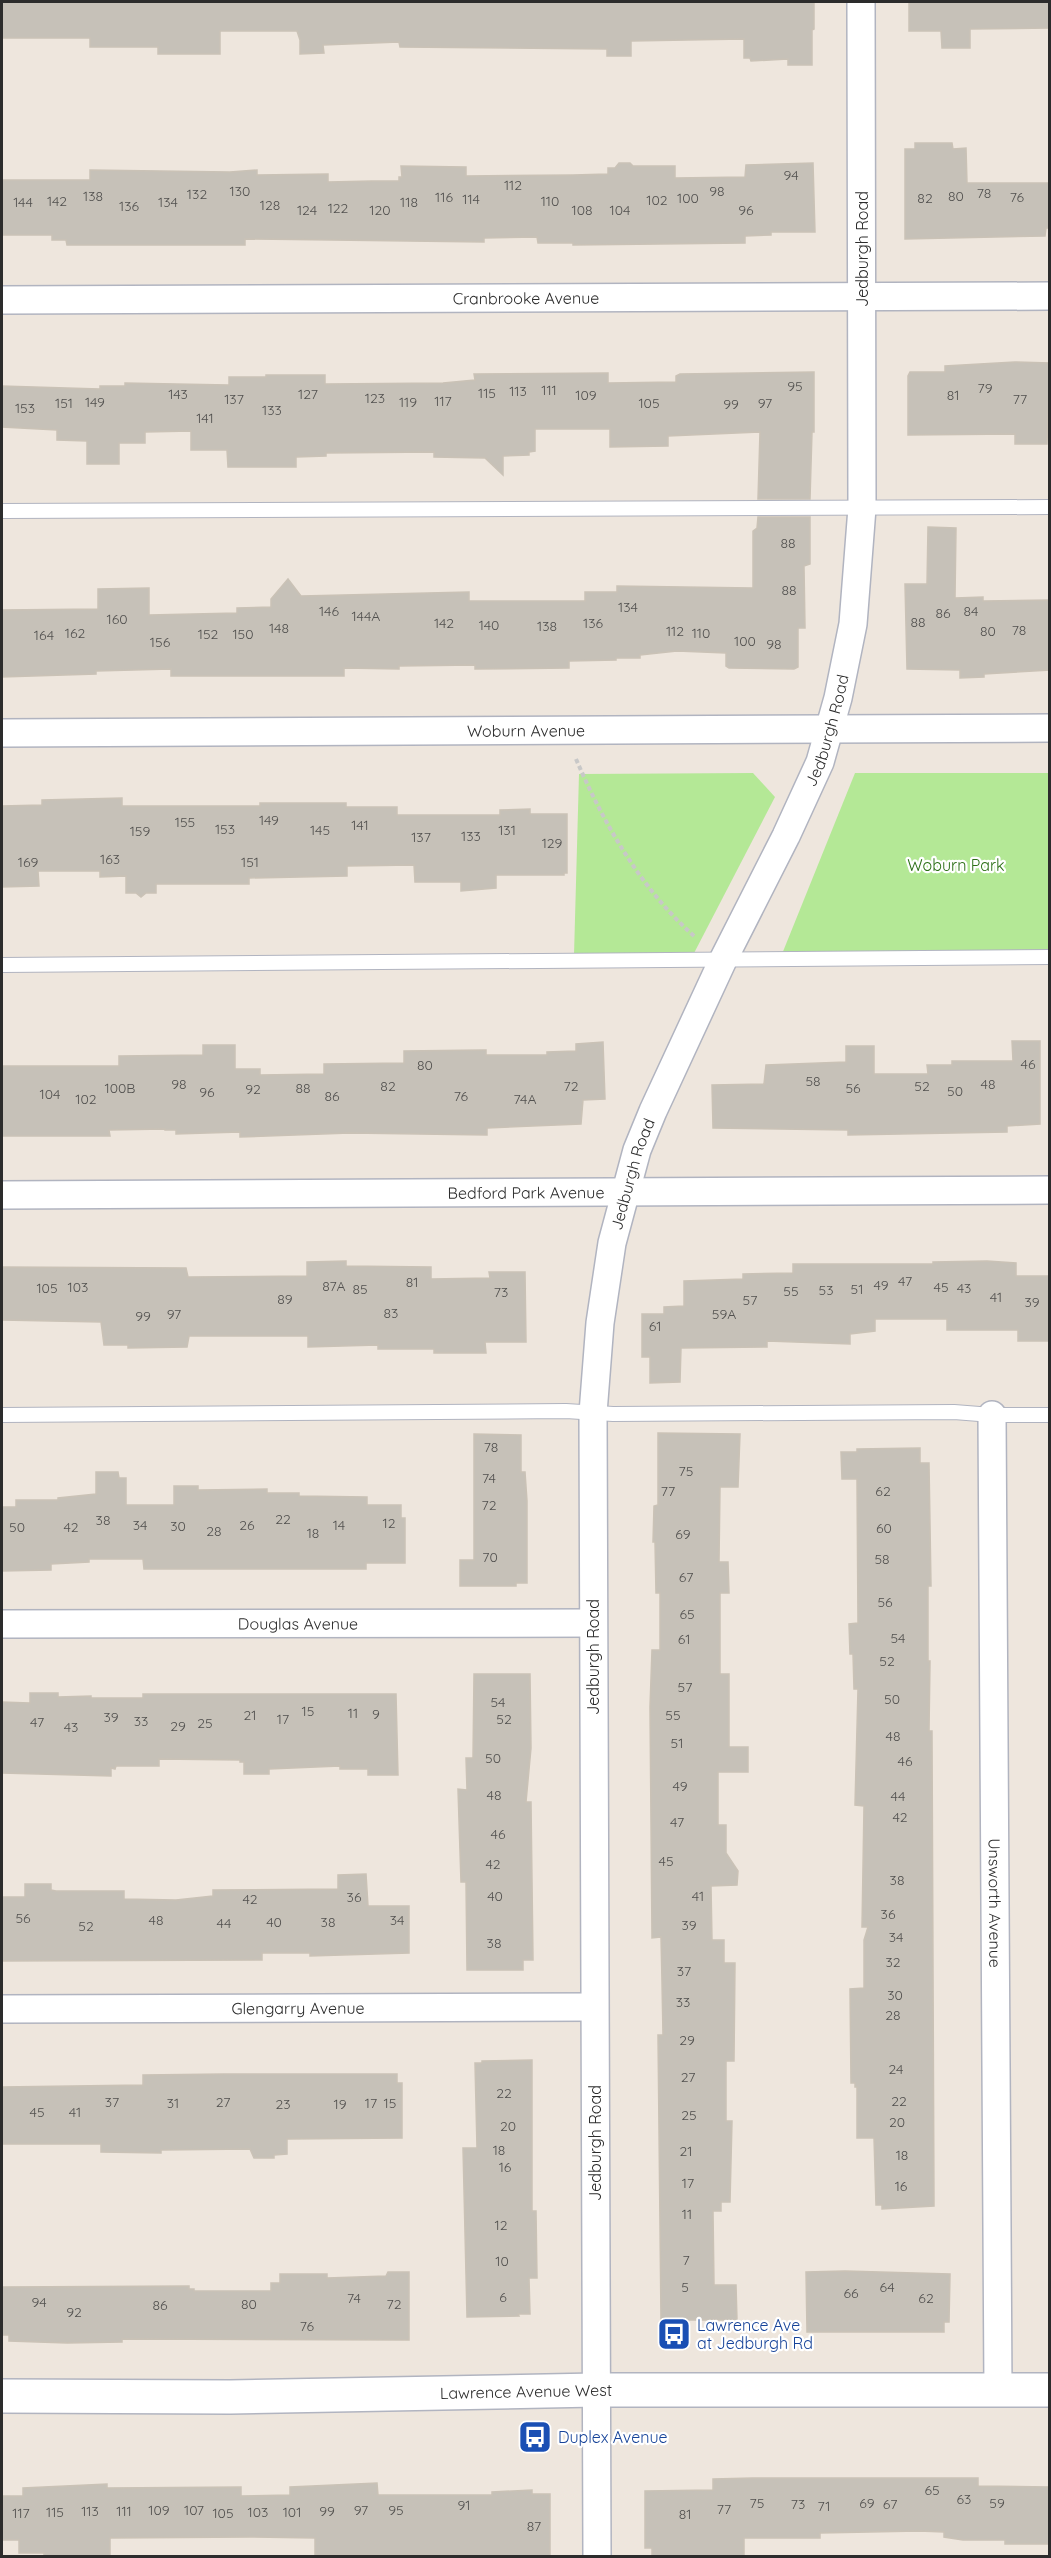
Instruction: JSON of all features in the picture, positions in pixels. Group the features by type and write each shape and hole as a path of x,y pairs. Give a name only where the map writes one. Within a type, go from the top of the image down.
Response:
{"main road":[{"name":"Lawrence Avenue West","path":"2,2396 230,2397 596,2390 1050,2390"}],"street":[{"name":"Jedburgh Road","path":"596,2390 593,1413 605,1287 614,1232 644,1132 723,960 815,773 838,698 853,624 862,508 861,2"},
{"name":"Cranbrooke Avenue","path":"2,300 1050,296"},
{"name":"Woburn Avenue","path":"2,732 1050,728"},
{"name":"Bedford Park Avenue","path":"2,1195 1050,1190"},
{"name":"Unsworth Avenue","path":"992,1415 998,2390"},
{"name":"Douglas Avenue","path":"2,1624 592,1623"},
{"name":"Glengarry Avenue","path":"2,2009 594,2007"},
{"path":"596,2390 597,2556"}],"lane":[{"path":"2,511 1050,507"},
{"path":"2,965 1050,957"},
{"path":"2,1415 954,1412 992,1415 1050,1415"}],"path":[{"path":"573,753 597,808 628,858 673,918 695,938"}],"green space":[{"path":"753,773 775,797 692,957 574,955 579,774"},
{"name":"Woburn Park","path":"855,773 1049,773 1049,958 782,954"}],"building":[{"path":"2,2 814,2 814,29 812,30 812,65 788,65 788,59 751,61 750,58 744,58 744,39 631,41 631,56 607,56 607,49 400,47 399,42 323,45 324,53 300,54 300,40 297,31 220,31 220,54 158,54 158,47 90,47 90,38 2,38"},
{"path":"909,2 1050,2 1050,28 970,29 970,48 942,48 941,31 909,31"},
{"path":"915,143 952,143 953,149 966,148 967,183 1050,183 1050,228 1046,228 1045,236 905,239 905,149 915,149"},
{"path":"619,163 630,163 633,166 675,166 675,178 745,177 746,165 813,163 815,232 771,232 771,235 745,236 745,243 573,245 573,243 538,243 537,237 484,238 484,242 245,239 245,245 67,245 66,240 52,240 52,235 2,235 2,180 90,180 90,170 230,172 257,170 257,175 328,174 328,182 399,181 399,177 402,177 401,166 466,167 466,176 573,175 608,174 608,168 615,168"},
{"path":"1015,362 1050,363 1047,444 1015,444 1015,434 908,435 908,376 910,372 945,372 945,366"},
{"path":"814,372 814,432 812,432 810,499 758,499 760,432 668,436 668,446 610,447 610,429 535,429 535,451 529,452 529,455 503,456 503,475 485,458 434,457 434,452 326,453 326,456 296,457 296,467 228,467 227,450 191,450 191,431 145,432 145,443 119,443 119,464 87,464 87,441 57,440 57,430 2,427 2,386 100,389 100,386 125,386 125,383 229,385 229,377 266,377 266,375 325,375 325,384 443,383 475,380 474,374 608,373 608,383 676,382 676,376 680,374"},
{"path":"758,517 810,517 810,564 804,566 805,628 798,628 798,667 794,669 729,668 726,666 726,653 677,651 640,655 640,658 569,661 569,668 475,669 475,665 399,666 399,669 344,668 344,676 171,676 171,669 2,677 2,610 98,609 98,589 149,588 149,615 237,613 237,608 271,607 271,599 288,579 301,596 469,592 469,601 585,601 585,592 617,592 617,586 753,588 753,531 757,528"},
{"path":"928,527 956,528 955,598 983,597 983,601 1050,600 1050,670 984,674 984,677 960,678 960,670 907,669 905,584 927,584"},
{"path":"122,798 122,806 260,806 260,803 346,803 346,807 397,807 397,815 500,815 500,810 530,809 530,814 567,814 567,873 564,875 496,875 496,888 461,891 461,882 415,882 414,865 347,866 347,876 249,878 249,884 156,884 156,893 146,893 141,897 136,893 126,893 126,876 100,877 100,871 38,871 39,886 2,887 2,806 42,805 42,800"},
{"path":"1012,1041 1040,1041 1040,1124 1007,1126 1007,1132 848,1135 848,1130 713,1128 712,1085 764,1084 766,1065 846,1062 846,1046 874,1046 874,1074 928,1074 927,1065 952,1065 952,1061 1013,1061"},
{"path":"603,1042 605,1099 583,1100 581,1124 487,1128 487,1135 350,1133 240,1137 240,1132 176,1134 176,1130 165,1129 109,1130 110,1136 2,1136 2,1066 119,1066 119,1056 203,1055 203,1045 235,1045 235,1069 260,1069 260,1075 324,1074 324,1064 404,1063 404,1051 486,1050 486,1055 547,1055 547,1052 576,1051 576,1044"},
{"path":"346,1261 346,1266 431,1267 431,1279 490,1278 489,1272 525,1272 526,1342 485,1342 486,1353 434,1353 434,1349 378,1349 378,1345 308,1347 308,1336 189,1336 187,1347 128,1348 128,1345 104,1345 101,1322 2,1320 2,1267 186,1268 188,1277 307,1276 307,1262"},
{"path":"933,1262 1016,1263 1016,1276 1050,1276 1050,1341 1018,1341 1018,1330 947,1330 947,1319 875,1319 875,1331 850,1334 850,1344 767,1341 767,1347 681,1348 680,1382 650,1383 650,1357 642,1357 642,1314 664,1314 664,1307 684,1306 684,1281 743,1279 743,1274 793,1273 793,1264 933,1264"},
{"path":"658,1433 740,1434 738,1487 720,1487 719,1562 728,1562 729,1593 720,1593 720,1674 729,1674 729,1747 748,1747 748,1772 718,1772 718,1825 726,1825 726,1853 738,1871 737,1885 711,1886 712,1940 724,1940 724,1963 735,1963 734,2061 726,2061 726,2121 732,2121 730,2202 721,2202 721,2211 713,2211 714,2285 736,2285 737,2320 661,2320 658,2035 663,2035 661,1937 652,1938 650,1707 652,1650 660,1650 660,1593 656,1593 655,1542 653,1542 654,1506 658,1505"},
{"path":"474,1434 521,1435 521,1472 525,1472 527,1501 527,1583 516,1583 516,1586 460,1586 460,1560 474,1560"},
{"path":"920,1448 920,1463 929,1463 931,1586 928,1586 928,1661 930,1661 929,1731 932,1731 934,2206 882,2209 882,2205 876,2205 874,2138 857,2138 857,2087 855,2083 851,2083 850,1989 864,1988 864,1940 868,1927 862,1927 864,1806 855,1805 858,1689 854,1689 849,1624 858,1623 857,1479 842,1479 841,1452 857,1452 857,1449"},
{"path":"96,1472 118,1472 119,1478 126,1478 126,1505 174,1505 174,1486 198,1486 198,1490 267,1489 267,1493 299,1493 299,1496 367,1497 367,1505 401,1505 401,1518 405,1518 405,1563 366,1563 366,1569 144,1569 143,1559 89,1559 89,1562 51,1564 51,1570 2,1571 2,1507 16,1507 16,1500 58,1500 58,1498 96,1494"},
{"path":"474,1674 530,1674 531,1748 526,1802 531,1802 533,1960 523,1960 523,1970 467,1970 466,1882 461,1882 458,1789 467,1790 466,1758 473,1758"},
{"path":"30,1693 58,1693 58,1697 91,1696 91,1698 143,1698 143,1694 396,1694 398,1775 368,1775 368,1769 340,1769 340,1766 269,1769 269,1774 244,1774 244,1762 240,1760 159,1759 159,1766 116,1766 115,1769 111,1768 111,1776 2,1773 2,1702 30,1703"},
{"path":"366,1874 368,1906 409,1906 409,1953 310,1956 310,1953 262,1953 262,1960 2,1961 2,1897 25,1897 25,1884 51,1884 51,1890 56,1891 124,1891 124,1899 176,1900 213,1896 213,1890 338,1889 338,1875"},
{"path":"532,2060 532,2211 536,2211 537,2278 529,2278 530,2314 467,2317 463,2148 477,2148 475,2063"},
{"path":"397,2074 397,2083 402,2083 402,2138 287,2139 287,2154 274,2155 274,2158 254,2158 250,2149 161,2150 161,2153 101,2152 101,2144 2,2144 2,2087 143,2085 143,2075"},
{"path":"388,2272 409,2272 409,2340 122,2339 122,2342 67,2343 9,2341 9,2335 2,2335 2,2287 189,2286 189,2289 194,2289 194,2291 271,2291 271,2283 280,2283 280,2274 327,2274 327,2278 386,2276"},
{"path":"806,2272 950,2274 949,2322 944,2322 944,2332 807,2332"},
{"path":"978,2478 978,2486 1050,2487 1050,2544 1005,2544 1005,2540 963,2540 944,2537 944,2532 919,2531 820,2533 820,2538 744,2538 744,2556 652,2556 652,2548 645,2548 645,2491 713,2490 713,2479"},
{"path":"377,2483 378,2495 492,2495 492,2492 532,2490 532,2494 550,2494 550,2556 315,2555 315,2538 250,2537 110,2538 110,2556 44,2556 44,2553 19,2553 19,2540 2,2540 2,2496 23,2496 23,2488 107,2484 107,2488 241,2487 241,2496 290,2495 290,2487"}],"place":[{"name":"Lawrence Ave at Jedburgh Rd","path":"674,2334"},
{"name":"Duplex Avenue","path":"535,2437"}]}
